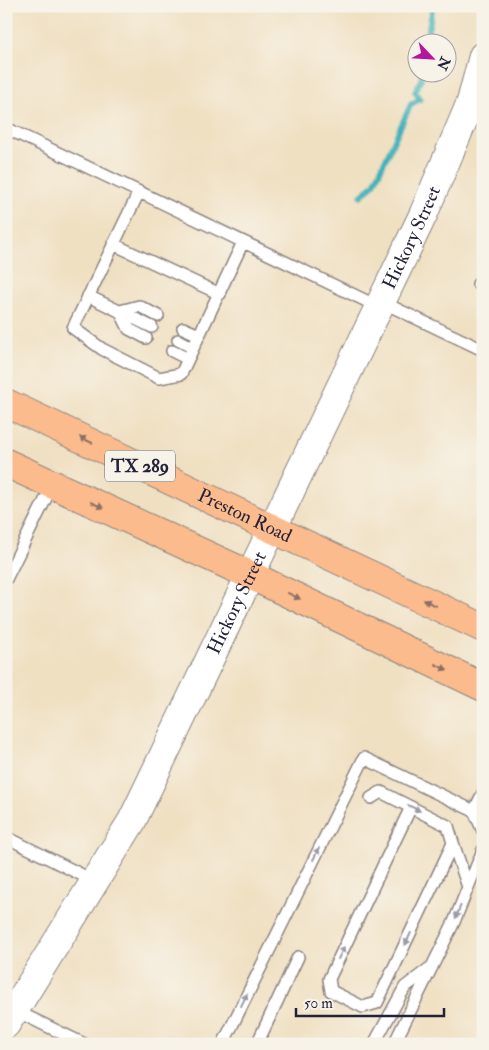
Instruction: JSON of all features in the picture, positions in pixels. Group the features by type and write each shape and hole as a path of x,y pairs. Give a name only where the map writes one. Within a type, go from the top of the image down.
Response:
{"main road":[{"name":"Preston Road","path":"6,402 483,628"},
{"name":"TX 289","path":"6,463 250,575 483,687"}],"street":[{"name":"Hickory Street","path":"10,1017 132,821 423,215 471,102 483,56"}],"lane":[{"path":"6,128 243,242 483,350"},
{"path":"139,192 73,328 102,349 160,378 181,374 243,242"},
{"path":"113,244 220,294"},
{"path":"88,296 152,327"},
{"path":"120,311 139,306 158,316"},
{"path":"120,311 129,329 146,338"},
{"path":"183,328 200,335"},
{"path":"178,340 193,348"},
{"path":"172,351 188,358"},
{"path":"6,579 52,484"},
{"path":"222,1044 364,758 474,811 483,831"},
{"path":"371,798 381,792 448,826 468,887"},
{"path":"474,811 483,793"},
{"path":"411,807 329,979 331,992 363,1007 377,1003 453,843"},
{"path":"6,837 94,881"},
{"path":"394,1044 454,922 483,850"},
{"path":"257,1044 298,956"},
{"path":"374,1044 405,987 431,968"},
{"path":"10,1017 84,1044"}],"waterway":[{"path":"428,32 433,6"},
{"path":"361,196 374,184 411,104 420,99 415,92 420,82"}]}
